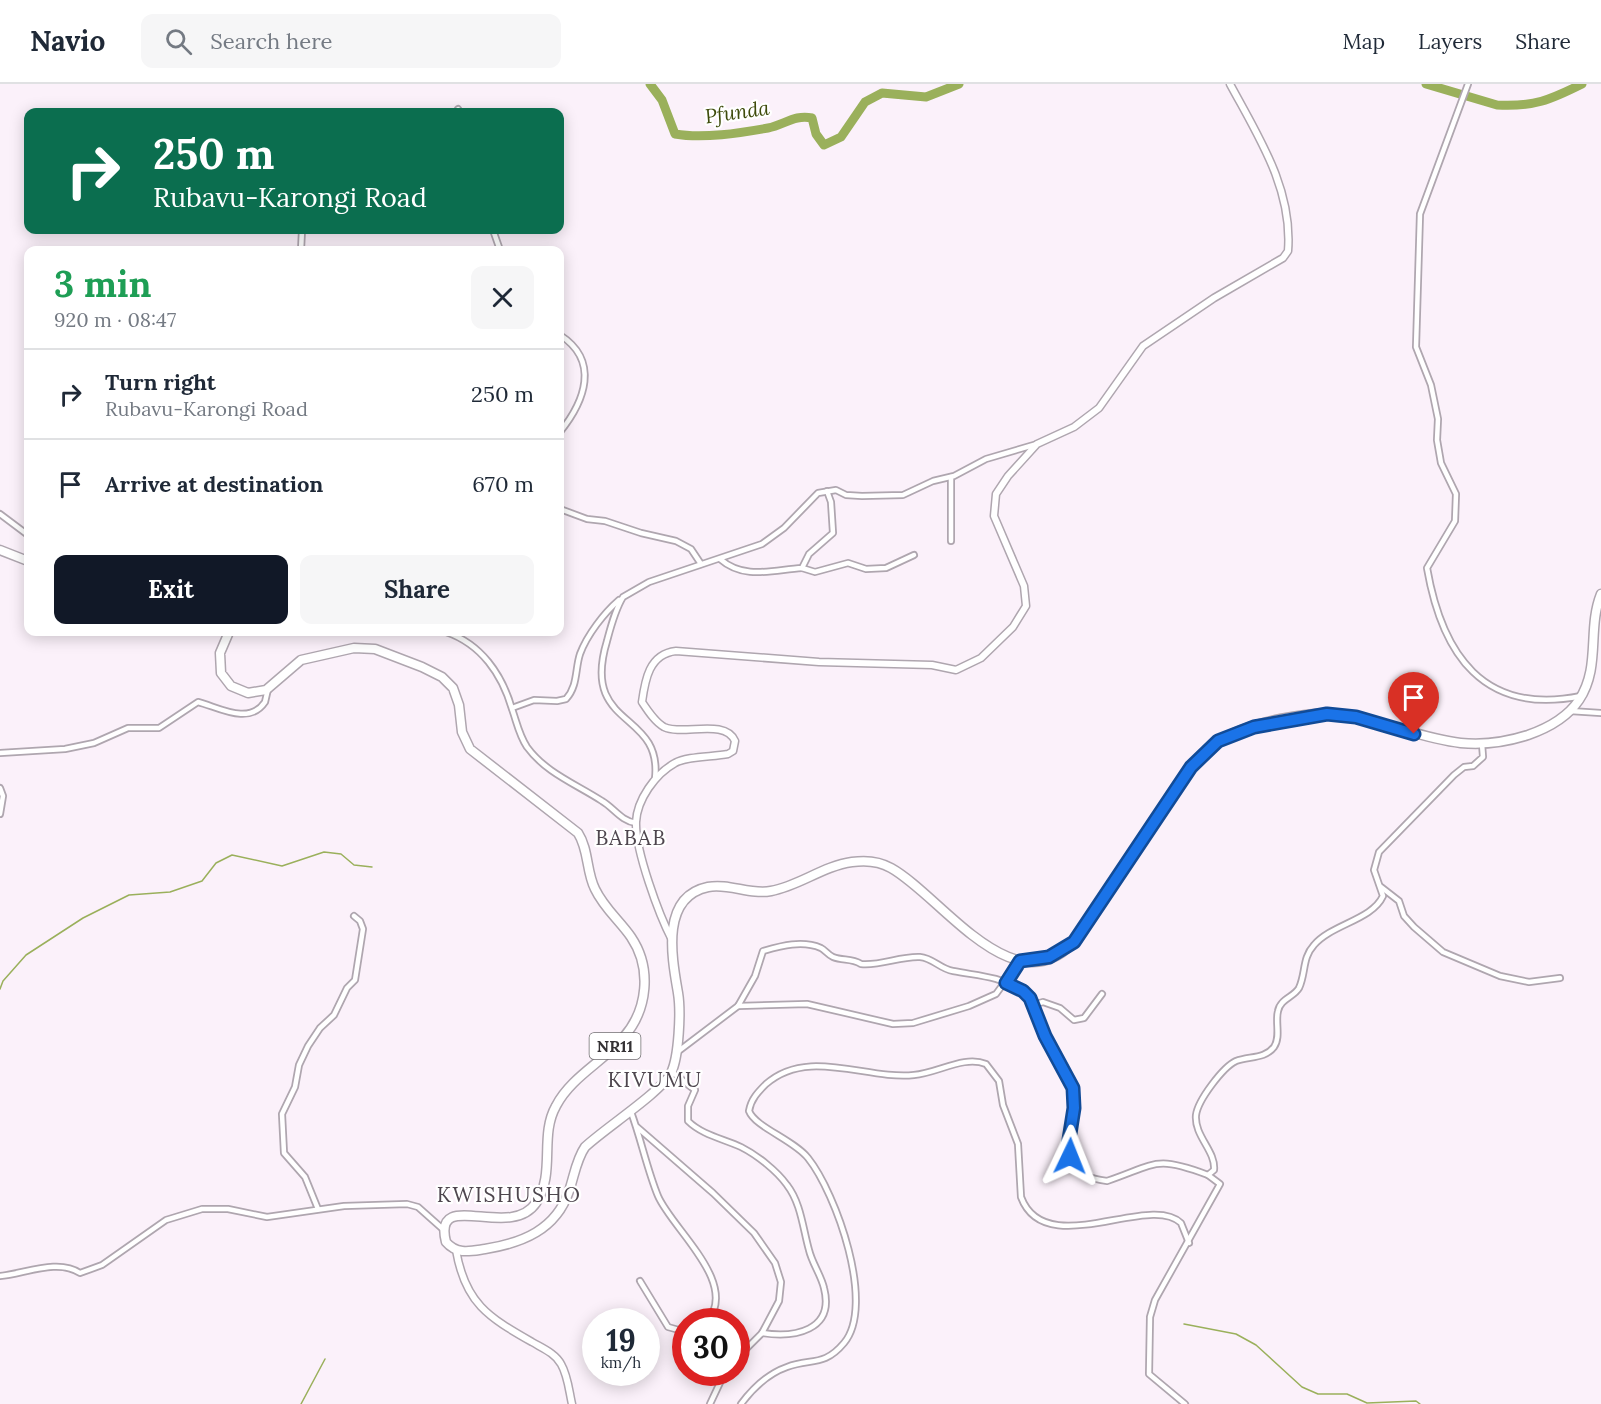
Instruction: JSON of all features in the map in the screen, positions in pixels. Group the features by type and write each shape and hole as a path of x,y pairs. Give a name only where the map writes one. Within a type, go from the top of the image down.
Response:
{"highway":[{"path":"0,550 24,559"},
{"path":"445,1231 446,1242 456,1250 470,1252 510,1244 530,1237 544,1228 564,1204 579,1157 585,1148 666,1080 672,1072 676,1053 678,993 672,940 680,906 700,890 720,886 768,892 840,864 872,861 900,873 996,952 1020,961 1049,957 1074,942 1191,767 1209,748 1230,735 1254,727 1327,714 1356,717 1443,742 1482,744 1507,741 1539,731 1570,711 1581,696 1592,667 1594,619 1601,594"},
{"path":"227,636 219,653 219,664 224,679 241,692 259,693 268,689"},
{"name":"NR11","path":"268,689 301,660 354,648 382,651 442,677 457,695 462,732 470,749 578,833 584,845 590,877 598,896 632,939 643,964 643,997 634,1024 623,1039 572,1085 555,1106 550,1122 545,1184 537,1201 525,1213 512,1218 456,1215 448,1221 445,1231"}],"main road":[{"path":"672,940 661,918 636,823 640,802 655,782 675,763 728,754 735,745 730,735 714,730 687,732 666,728 657,722 642,702 647,672 668,652 733,654 819,662 932,665 956,670 988,653 1021,616 1026,599 1024,586 994,516 994,500 1008,476 1037,444 1074,427 1099,408 1143,346 1214,298 1283,258 1288,251 1284,193 1265,150 1230,84"},
{"path":"456,1250 471,1298 496,1321 550,1352 560,1362 566,1376 572,1404"}],"street":[{"path":"1468,84 1420,214 1416,346 1431,385 1438,419 1437,440 1442,464 1455,494 1455,521 1427,568 1434,606 1452,645 1470,672 1508,692 1534,701 1581,696"},
{"path":"564,339 579,352 587,375 584,387 564,424"},
{"path":"512,708 534,700 566,699 572,693 577,663 588,639 623,597 649,582 745,552 774,536 818,493 827,490 862,496 903,495 933,481 951,477 986,459 1037,444"},
{"path":"951,477 951,541"},
{"path":"802,568 809,555 833,533 831,502 827,490"},
{"path":"564,510 587,519 604,520 685,544 701,564"},
{"path":"0,514 24,532"},
{"path":"720,559 729,567 742,572 759,573 802,568 815,572 848,563 866,569 886,568 914,555"},
{"path":"623,597 605,648 601,684 614,710 635,726 654,751 655,782"},
{"path":"455,636 486,657 506,690 520,736 534,755 565,780 603,801 618,815 636,823"},
{"path":"0,753 64,749 94,743 128,728 159,728 198,702 230,713 254,711 266,702 268,689"},
{"path":"1570,711 1601,713"},
{"path":"1208,1175 1214,1170 1215,1161 1203,1144 1196,1116 1203,1098 1227,1068 1237,1061 1268,1053 1274,1047 1279,1006 1298,990 1308,953 1328,932 1367,913 1380,903 1383,896 1382,887 1374,870 1379,852 1454,776 1464,767 1473,766 1483,756 1482,744"},
{"path":"0,788 3,796 0,814"},
{"path":"1382,887 1399,902 1404,916 1414,927 1443,952 1500,976 1528,982 1560,978"},
{"path":"318,1209 305,1177 284,1153 282,1114 295,1087 299,1065 308,1046 320,1028 334,1015 347,988 355,980 363,929 360,921 354,916"},
{"path":"676,1053 738,1006 755,976 763,951 783,945 803,944 822,949 832,957 853,959 861,964 878,964 917,957 927,958 953,971 994,976 1023,991 1033,1005 1045,1036 1073,1088 1074,1108 1068,1146 1070,1156 1079,1172 1107,1181 1155,1162 1175,1164 1208,1175 1219,1182 1219,1189 1155,1300 1150,1317 1148,1364 1152,1378 1185,1404"},
{"path":"738,1006 807,1004 882,1022 902,1024 925,1021 996,994 1020,961"},
{"path":"1033,1005 1043,1002 1060,1008 1074,1020 1084,1018 1102,994"},
{"path":"741,1404 752,1389 775,1372 788,1367 819,1362 832,1355 846,1341 856,1316 851,1256 822,1179 794,1143 754,1120 748,1111 753,1099 764,1086 787,1071 804,1067 836,1067 881,1074 914,1075 971,1061 986,1064 999,1081 1003,1105 1017,1138 1023,1204 1038,1219 1055,1224 1096,1224 1164,1214 1181,1222 1189,1242"},
{"path":"672,1072 695,1089 688,1106 688,1121 723,1141 744,1149 764,1164 788,1185 801,1215 810,1253 825,1289 825,1309 820,1322 804,1333 777,1335 762,1333"},
{"path":"630,1109 659,1197 679,1230 700,1255 714,1283 714,1308"},
{"path":"637,1127 713,1193 769,1251 779,1274 780,1291 774,1314 762,1333 750,1345"},
{"path":"0,1276 47,1267 80,1273 95,1269 156,1225 202,1209 228,1209 267,1217 318,1209 412,1205 445,1231"},
{"path":"640,1281 668,1327 672,1329"},
{"path":"710,1404 716,1386"}],"waterway":[{"name":"Pfunda","path":"650,84 662,100 675,134 709,136 734,133 774,127 806,117 812,118 816,134 824,145 841,137 865,102 882,93 926,97 959,84"},
{"name":"Pfunda","path":"1426,84 1497,105 1521,105 1541,101 1582,84"},
{"path":"0,989 3,981 26,955 83,918 129,895 170,892 202,881 216,863 232,855 282,866 324,852 341,854 354,865 372,867"},
{"path":"1184,1324 1236,1334 1256,1345 1302,1387 1318,1394 1347,1394 1367,1403 1416,1401 1420,1404"},
{"path":"301,1404 325,1359"}],"district":[{"name":"BABAB","path":"631,838"},
{"name":"KIVUMU","path":"655,1080"},
{"name":"KWISHUSHO","path":"509,1195"}],"route":[{"path":"1070,1156 1068,1146 1075,1097 1073,1088 1055,1057 1030,998 1023,991 1006,983 1020,961 1049,957 1074,942 1101,905 1191,767 1218,741 1240,730 1319,714 1356,717 1414,734"}]}
